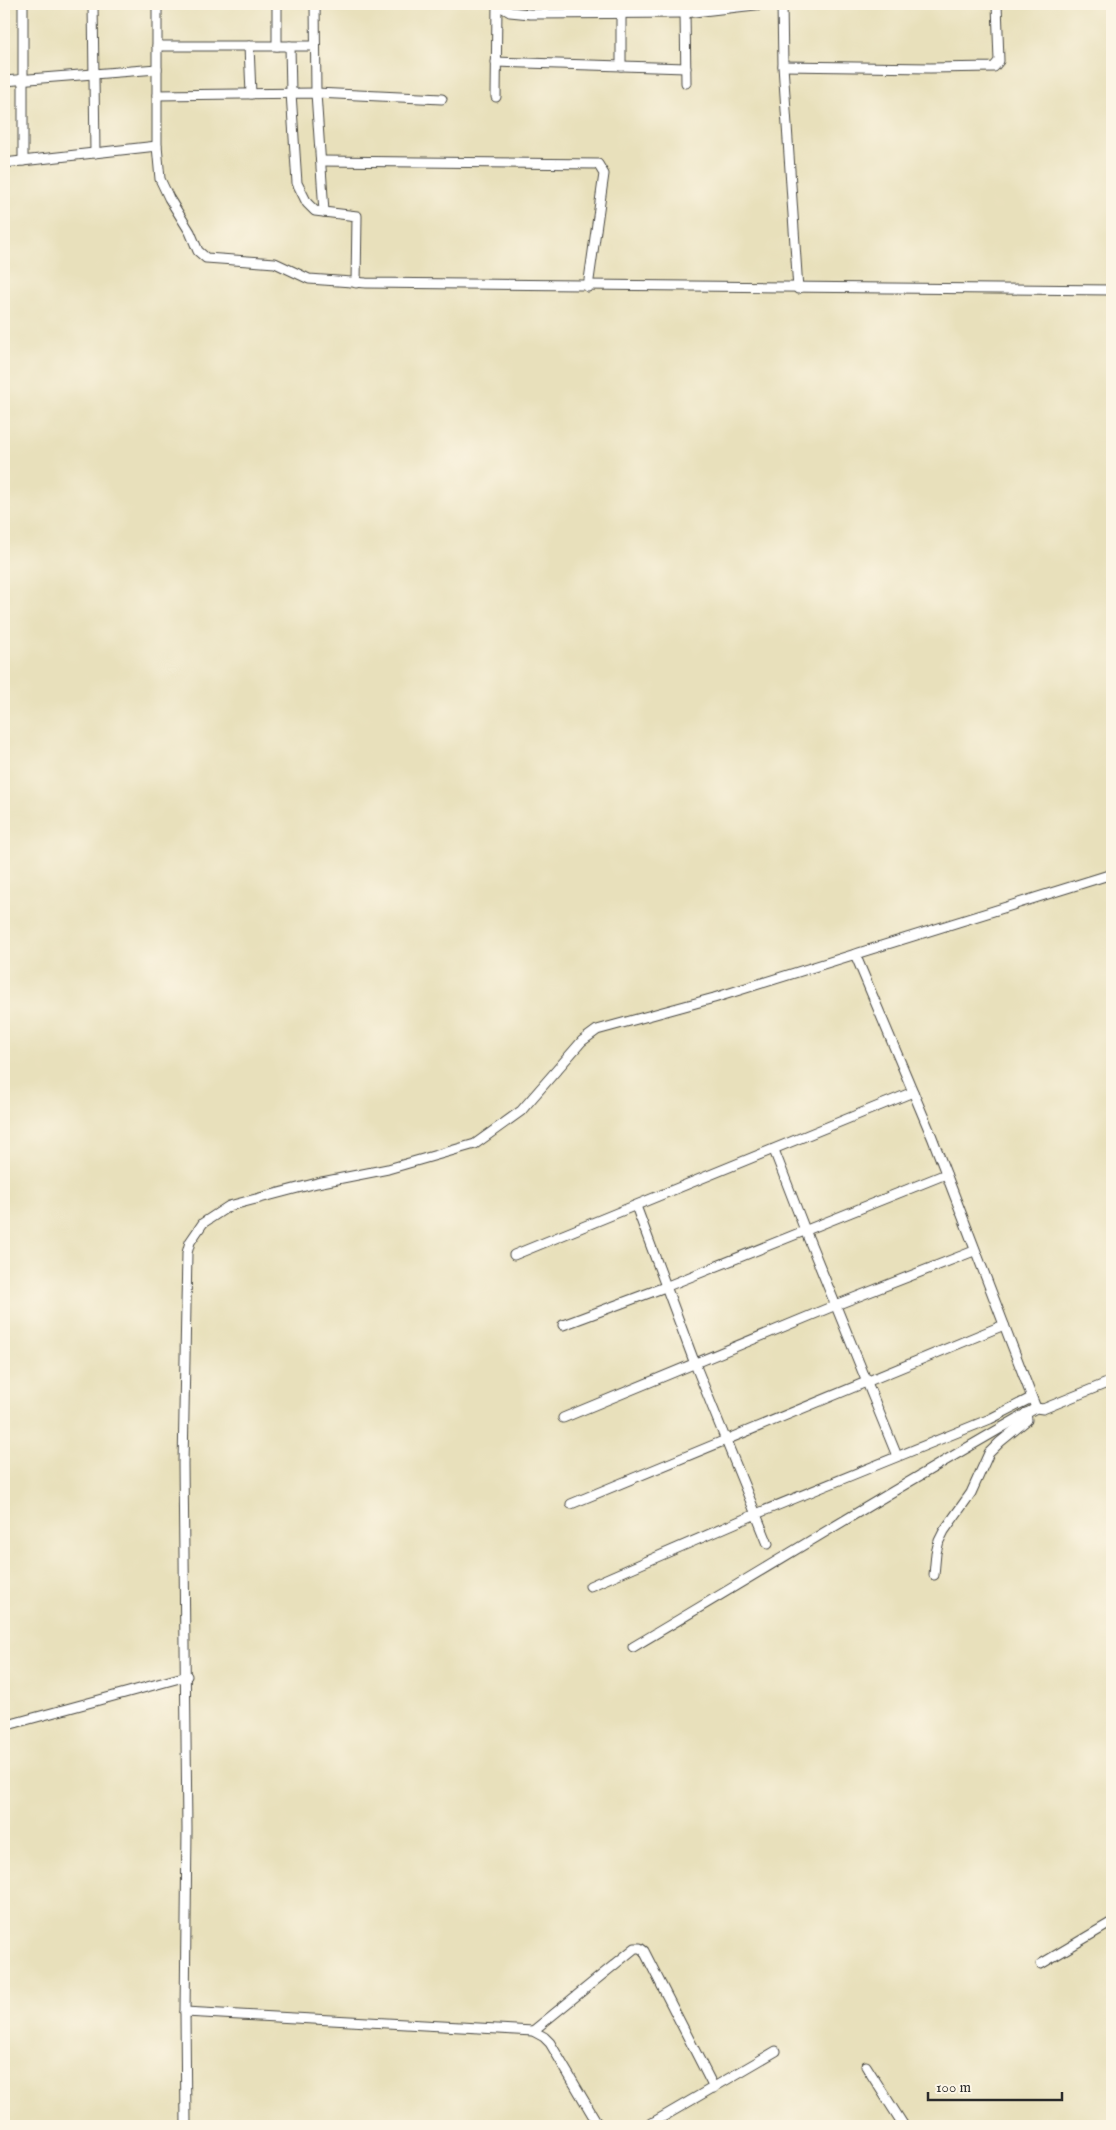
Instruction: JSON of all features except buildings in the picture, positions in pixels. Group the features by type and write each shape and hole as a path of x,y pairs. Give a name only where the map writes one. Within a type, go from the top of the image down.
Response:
{"street":[{"path":"23,4 23,161"},
{"path":"93,4 95,153"},
{"path":"158,4 157,146 160,179 201,255 214,259 275,263 309,279 356,283 798,289 1112,290"},
{"path":"276,46 277,4"},
{"path":"315,4 316,93 324,212"},
{"path":"496,97 496,4 510,12 621,14 685,13 764,4"},
{"path":"552,4 552,14"},
{"path":"596,4 597,14"},
{"path":"782,4 783,66 798,289"},
{"path":"783,66 994,67 999,61 997,4"},
{"path":"685,13 686,83"},
{"path":"621,14 621,66"},
{"path":"158,46 315,46"},
{"path":"249,46 250,94"},
{"path":"290,46 290,93 297,183 312,209 318,212 357,216 356,283"},
{"path":"496,62 686,68"},
{"path":"4,80 157,69"},
{"path":"157,95 316,93 442,99"},
{"path":"4,163 157,146"},
{"path":"321,161 598,164 604,174 588,286"},
{"path":"186,2126 187,1676 183,1464 187,1253 190,1242 203,1223 229,1206 317,1183 388,1169 475,1144 521,1111 592,1033 714,998 1112,874"},
{"path":"855,954 914,1092 1036,1408"},
{"path":"514,1255 914,1092"},
{"path":"774,1150 897,1456"},
{"path":"563,1325 666,1287 946,1174"},
{"path":"636,1206 695,1364 768,1544"},
{"path":"563,1418 836,1305 974,1251"},
{"path":"571,1504 1004,1325"},
{"path":"633,1647 985,1436 1036,1408 1039,1410 1112,1381"},
{"path":"590,1586 756,1514 990,1419 1031,1398"},
{"path":"934,1575 936,1553 944,1531 956,1517 971,1493 985,1460 993,1448 1022,1426 1027,1420 1026,1414"},
{"path":"985,1436 993,1448"},
{"path":"4,1726 187,1676"},
{"path":"1041,1964 1112,1922"},
{"path":"533,2031 635,1948 640,1948 644,1952 714,2088"},
{"path":"185,2012 533,2031 550,2043 599,2126"},
{"path":"647,2126 776,2051"},
{"path":"866,2066 904,2126"}]}
